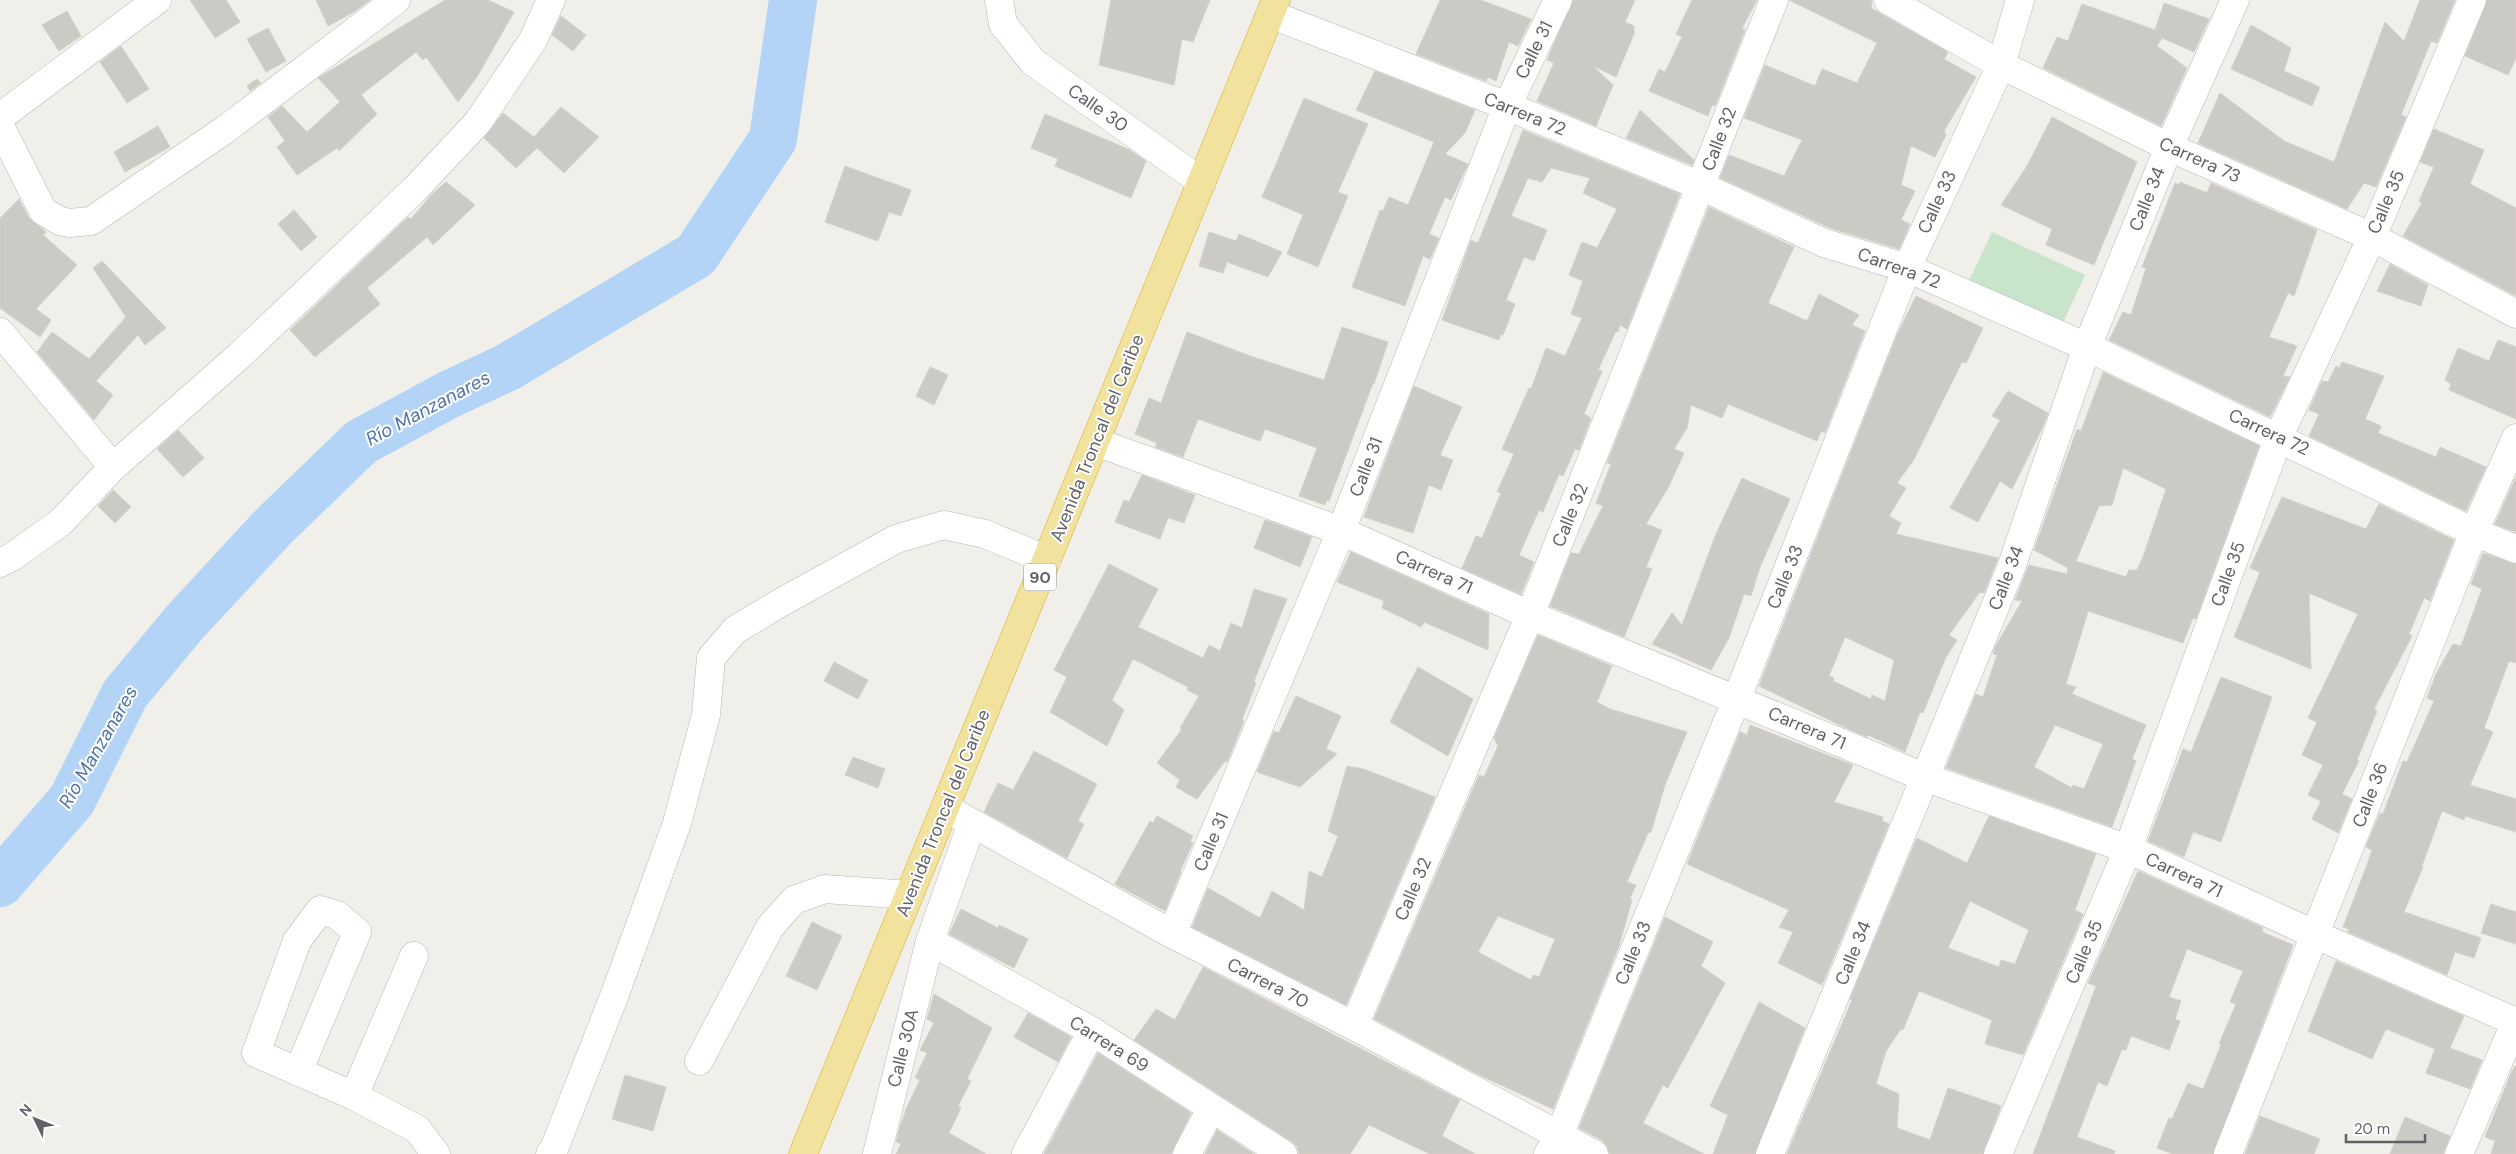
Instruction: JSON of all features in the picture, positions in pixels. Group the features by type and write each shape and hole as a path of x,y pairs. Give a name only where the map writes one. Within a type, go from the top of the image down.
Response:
{"highway":[{"name":"Avenida Troncal del Caribe","path":"803,1154 1273,7"}],"street":[{"path":"0,117 157,0"},
{"path":"0,126 43,211 60,221 69,223 91,221 226,129 396,0"},
{"path":"0,563 12,557 61,522 113,467 239,356 415,189 478,122 533,40 551,0"},
{"name":"Calle 31","path":"1172,934 1341,531 1507,106 1558,0"},
{"name":"Calle 32","path":"1354,1026 1530,615 1774,0"},
{"name":"Carrera 73","path":"1888,0 2001,65 2169,147 2372,237 2516,314"},
{"name":"Calle 33","path":"1553,1145 1737,698 1907,268 2001,65 2020,0"},
{"name":"Calle 34","path":"1770,1154 1924,777 2012,568 2087,347 2169,147 2235,0"},
{"name":"Calle 35","path":"1998,1154 2128,849 2279,436 2372,237 2472,0"},
{"name":"Carrera 72","path":"1273,7 1701,186 1824,243 1907,268 2087,347 2279,436 2474,532 2516,549"},
{"name":"Calle 30","path":"1001,12 1033,62 1202,182"},
{"path":"0,332 113,467"},
{"name":"Calle 36","path":"2228,1154 2474,532 2516,438"},
{"name":"Carrera 71","path":"1096,442 1341,531 1530,615 1737,698 1924,777 2128,849 2316,935 2516,1021"},
{"path":"550,1154 554,1149 615,994 677,823 706,715 711,658 735,630 780,602 896,539 944,525 985,534 1047,560"},
{"name":"Carrera 70","path":"945,808 1172,934 1354,1026 1553,1145 1594,1154"},
{"name":"Calle 30A","path":"876,1154 930,941 972,823"},
{"path":"699,1061 770,927 794,900 825,889 909,896"},
{"path":"298,1072 357,932 337,915 320,910 297,941 256,1053 298,1072 354,1096 417,1129 436,1154"},
{"name":"Carrera 69","path":"930,941 1092,1031 1210,1109 1283,1154"},
{"path":"354,1096 414,956"},
{"path":"2459,1154 2516,1021"},
{"path":"1026,1154 1092,1031"},
{"path":"1187,1154 1210,1109"}],"green space":[{"path":"1992,232 2085,275 2061,327 1968,283"}],"building":[{"path":"190,0 226,0 240,22 215,38"},
{"path":"316,0 370,0 354,12 328,26"},
{"path":"445,0 488,0 514,12 477,77 458,102 426,57 423,60 416,52 361,95 377,114 339,151 337,148 297,175 277,147 285,141 268,117 282,106 307,132 340,102 318,78"},
{"path":"1111,0 1210,0 1193,42 1182,39 1174,85 1099,65"},
{"path":"1440,0 1481,0 1531,19 1518,46 1509,42 1496,81 1488,77 1486,81 1416,54"},
{"path":"1573,0 1635,0 1625,22 1634,26 1634,34 1616,77 1593,66 1613,85 1596,126 1537,101 1554,63 1547,60"},
{"path":"1692,0 1757,0 1742,28 1745,30 1715,106 1712,105 1708,116 1649,91 1659,69 1665,72 1682,37 1676,34"},
{"path":"1789,0 1872,0 1871,8 1948,52 1944,59 1976,77 1944,131 1946,135 1935,157 1911,146 1901,185 1915,191 1901,220 1910,224 1899,249 1830,228 1720,178 1729,155 1784,176 1802,140 1744,118 1765,65 1815,86 1822,69 1857,83 1877,43"},
{"path":"2420,0 2455,0 2437,43 2431,41 2401,115 2406,117 2376,187 2364,183 2347,209 2198,143 2220,93 2284,141 2334,162 2385,22 2404,41"},
{"path":"2487,0 2516,0 2516,58 2508,75 2465,56"},
{"path":"2164,3 2209,19 2194,52 2162,38 2157,46 2187,68 2161,126 2043,68 2057,37 2068,41 2082,4 2155,30"},
{"path":"67,11 81,36 59,51 42,25"},
{"path":"561,16 586,35 573,51 552,35"},
{"path":"2251,25 2291,48 2284,71 2320,87 2312,106 2231,69"},
{"path":"268,28 286,61 266,72 247,39"},
{"path":"121,46 149,89 127,103 100,62"},
{"path":"1375,71 1475,110 1465,133 1445,154 1468,164 1451,200 1445,197 1429,234 1439,238 1430,259 1423,256 1405,306 1352,287 1380,210 1383,211 1389,197 1408,205 1434,142 1356,110"},
{"path":"257,79 261,83 250,91 247,86"},
{"path":"1304,98 1368,124 1338,192 1348,196 1318,267 1287,254 1303,215 1262,197"},
{"path":"561,107 599,137 564,173 537,148 516,168 484,138 503,113 534,137"},
{"path":"1640,110 1694,160 1692,165 1626,138"},
{"path":"1045,114 1128,149 1146,161 1131,198 1055,166 1058,159 1031,148"},
{"path":"2052,117 2137,162 2094,265 2046,245 2052,229 2001,205 2027,166"},
{"path":"158,126 170,147 125,172 114,152"},
{"path":"2434,129 2484,150 2470,184 2516,208 2516,296 2403,236 2422,203 2419,201 2434,167 2420,162"},
{"path":"1523,130 1680,194 1627,329 1620,325 1598,370 1602,371 1584,414 1591,418 1579,450 1575,449 1563,476 1559,474 1543,512 1539,510 1519,555 1534,562 1521,594 1462,568 1476,536 1482,538 1501,493 1497,492 1514,454 1502,449 1529,388 1531,389 1546,348 1565,356 1582,318 1571,314 1583,281 1569,275 1582,242 1597,248 1617,209 1583,193 1590,178 1551,168 1542,182 1528,178 1511,216 1547,230 1534,261 1524,257 1506,300 1515,304 1503,335 1501,334 1499,340 1442,320 1471,240 1478,243"},
{"path":"845,166 911,190 901,216 889,212 878,241 825,222"},
{"path":"446,182 475,205 433,245 427,237 367,288 380,304 315,357 290,330 408,217 411,219 432,194"},
{"path":"2180,182 2207,193 2211,183 2317,230 2294,296 2288,293 2269,337 2297,346 2283,376 2290,377 2270,417 2109,340 2123,312 2131,315 2146,268 2142,267 2175,183 2179,185"},
{"path":"19,199 29,218 46,232 43,235 77,265 36,309 51,320 40,337 0,308 0,218"},
{"path":"1709,207 1794,247 1768,303 1807,321 1819,294 1859,315 1852,325 1865,331 1825,433 1821,431 1817,441 1728,404 1722,418 1691,405 1687,428 1674,449 1684,453 1668,488 1646,524 1662,530 1646,567 1652,569 1624,637 1550,606 1571,553 1579,554 1603,506 1596,503 1611,464 1607,463"},
{"path":"294,210 317,237 301,251 278,224"},
{"path":"1209,232 1236,241 1239,234 1282,252 1268,277 1227,262 1223,273 1199,266"},
{"path":"102,261 166,328 145,345 138,335 96,381 113,395 94,420 37,352 52,332 89,359 126,317 93,268"},
{"path":"2390,264 2428,285 2421,306 2377,291"},
{"path":"1916,296 1983,328 1966,363 1962,362 1913,461 1897,483 1906,488 1889,516 1901,523 1896,534 1998,558 1984,593 1980,592 1949,635 1957,640 1945,659 1923,713 1920,712 1905,752 1868,735 1867,737 1846,728 1759,686 1897,335","holes":["1845,637 1894,660 1885,701 1872,695 1871,699 1833,681 1834,678 1829,676"]},
{"path":"1342,327 1388,342 1329,501 1327,500 1325,505 1299,496 1317,448 1265,429 1260,441 1198,419 1183,457 1155,447 1157,443 1135,434 1149,398 1161,403 1187,332 1250,356 1324,380"},
{"path":"2498,340 2516,347 2516,419 2449,390 2451,384 2445,380 2458,348 2489,361"},
{"path":"2342,362 2384,376 2365,419 2381,426 2378,433 2436,457 2440,447 2486,467 2466,511 2309,436 2319,414 2309,410 2322,381 2328,382 2336,366 2339,368"},
{"path":"930,367 948,375 934,405 916,396"},
{"path":"2103,372 2259,446 2196,619 2193,618 2183,643 2088,611 2066,684 2076,687 2072,694 2146,725 2132,759 2136,761 2112,827 1946,768 1976,694 1983,697 1997,655 1993,654 1995,647 2022,601 2015,600 2029,565 2067,574 2068,568 2034,550 2077,429 2081,431","holes":["2123,468 2166,489 2143,557 2137,570 2129,570 2126,577 2076,561 2099,506 2112,505","2055,725 2103,744 2084,789 2073,785 2072,788 2034,767"]},
{"path":"1414,386 1462,407 1440,455 1453,460 1441,490 1429,485 1413,533 1364,517"},
{"path":"2008,391 2048,413 2012,489 2000,481 1978,522 1950,508 2000,420 1992,416"},
{"path":"178,430 204,458 183,477 157,449"},
{"path":"1142,475 1195,495 1184,523 1168,518 1160,539 1115,522 1124,500 1129,502"},
{"path":"1742,478 1790,499 1760,567 1751,596 1744,594 1729,638 1711,670 1652,644 1672,613 1682,625 1716,534"},
{"path":"2516,479 2516,532 2495,524"},
{"path":"113,490 131,507 115,523 98,506"},
{"path":"2282,497 2366,529 2379,504 2454,540 2430,601 2424,598 2409,634 2412,636 2374,709 2377,711 2357,760 2359,761 2342,794 2352,799 2338,833 2312,819 2321,801 2308,795 2323,765 2302,755 2317,722 2308,718 2358,614 2309,593 2311,669 2234,637 2260,572 2250,568"},
{"path":"1265,520 1312,537 1300,567 1254,548"},
{"path":"1351,552 1489,614 1488,650 1424,622 1421,627 1382,608 1384,601 1337,582"},
{"path":"2483,553 2516,564 2516,663 2509,661 2484,728 2493,732 2470,785 2516,799 2516,832 2465,816 2464,820 2442,811 2423,867 2404,912 2481,938 2474,958 2455,952 2447,975 2348,932 2349,929 2343,927 2372,850 2366,847 2380,813 2383,814 2403,761 2407,762 2434,701 2427,698 2436,674 2453,644 2461,646 2482,589 2471,584"},
{"path":"1109,564 1158,589 1138,627 1203,658 1209,645 1220,651 1231,623 1242,628 1254,589 1287,599 1254,681 1256,683 1242,720 1244,721 1227,762 1225,761 1197,799 1176,787 1180,780 1157,763 1182,729 1180,728 1199,696 1187,690 1188,687 1133,659 1112,700 1124,710 1107,746 1050,712 1067,677 1054,670"},
{"path":"1538,635 1612,666 1597,702 1610,709 1687,732 1665,785 1651,832 1648,833 1627,882 1636,885 1630,898 1632,900 1619,946 1553,1109 1475,1073 1374,1019 1479,775 1484,777 1498,746 1494,738","holes":["1498,916 1555,939 1539,977 1533,975 1531,980 1478,952"]},
{"path":"834,662 868,680 858,699 824,681"},
{"path":"1418,667 1473,699 1448,756 1390,722"},
{"path":"2221,677 2272,697 2221,842 2193,832 2184,857 2148,841 2183,749 2191,752"},
{"path":"1296,696 1341,716 1326,749 1337,754 1300,787 1257,772 1274,731 1279,733"},
{"path":"1750,725 1853,765 1834,802 1883,817 1882,821 1889,824 1822,985 1778,963 1793,932 1779,927 1789,910 1687,864 1740,732 1747,735"},
{"path":"1034,751 1097,784 1078,821 1084,824 1067,858 984,812 998,783 1013,790"},
{"path":"853,757 885,769 878,788 845,775"},
{"path":"1347,766 1364,769 1435,797 1346,1005 1192,927 1208,888 1260,918 1272,891 1304,910 1309,871 1322,877 1338,836 1328,831"},
{"path":"1157,816 1193,836 1190,841 1193,843 1165,911 1115,884 1150,821 1153,823"},
{"path":"1989,816 2096,854 2075,910 2083,914 2023,1055 1985,1044 1992,1020 1919,991 1903,1030 1901,1029 1886,1051 1876,1084 1899,1094 1897,1128 1930,1140 1948,1088 2001,1106 1983,1154 1787,1154 1852,1000 1850,999 1917,838 1967,863","holes":["1970,901 2029,930 2015,964 2001,960 1999,967 1948,948"]},
{"path":"2138,871 2263,928 2262,932 2293,945 2213,1154 2173,1154 2157,1148 2169,1118 2172,1119 2188,1083 2203,1089 2236,1004 2230,1002 2243,971 2187,949 2169,997 2181,1001 2175,1019 2180,1021 2169,1050 2131,1036 2126,1050 2122,1049 2107,1086 2098,1082 2077,1137 2115,1151 2114,1154 2033,1154 2096,986 2088,983"},
{"path":"2491,904 2516,912 2516,944 2481,933"},
{"path":"961,909 998,928 999,925 1028,939 1014,968 949,934"},
{"path":"1665,917 1713,942 1701,966 1725,983 1668,1088 1663,1085 1643,1123 1704,1154 1610,1154 1602,1140 1579,1128"},
{"path":"812,922 842,936 817,990 786,976"},
{"path":"2336,961 2464,1016 2450,1048 2482,1060 2470,1089 2426,1073 2435,1049 2386,1029 2372,1059 2308,1031"},
{"path":"1203,967 1460,1100 1442,1136 1475,1154 1430,1154 1369,1125 1350,1154 1299,1154 1297,1146 1291,1141 1134,1040 1156,1009 1175,1020"},
{"path":"934,994 992,1028 967,1079 971,1081 958,1106 961,1108 949,1133 986,1154 896,1154 901,1144 896,1142 900,1126 920,1080 915,1078 927,1053 920,1050 934,1023 927,1019"},
{"path":"1759,1002 1805,1028 1755,1154 1713,1154 1728,1115 1710,1106"},
{"path":"1028,1013 1071,1037 1058,1062 1014,1037"},
{"path":"1098,1053 1191,1113 1171,1154 1044,1154"},
{"path":"2516,1065 2516,1154 2491,1154 2495,1141 2485,1137"},
{"path":"625,1075 666,1087 653,1131 612,1119"},
{"path":"2260,1116 2320,1139 2314,1154 2245,1154"},
{"path":"2405,1117 2450,1136 2443,1154 2390,1154"},
{"path":"1217,1130 1254,1154 1205,1154"}],"waterway":[{"name":"Río Manzanares","path":"0,883 72,800 125,694 185,622 274,526 361,442 448,395 506,368 696,255 773,139 793,0"}]}
